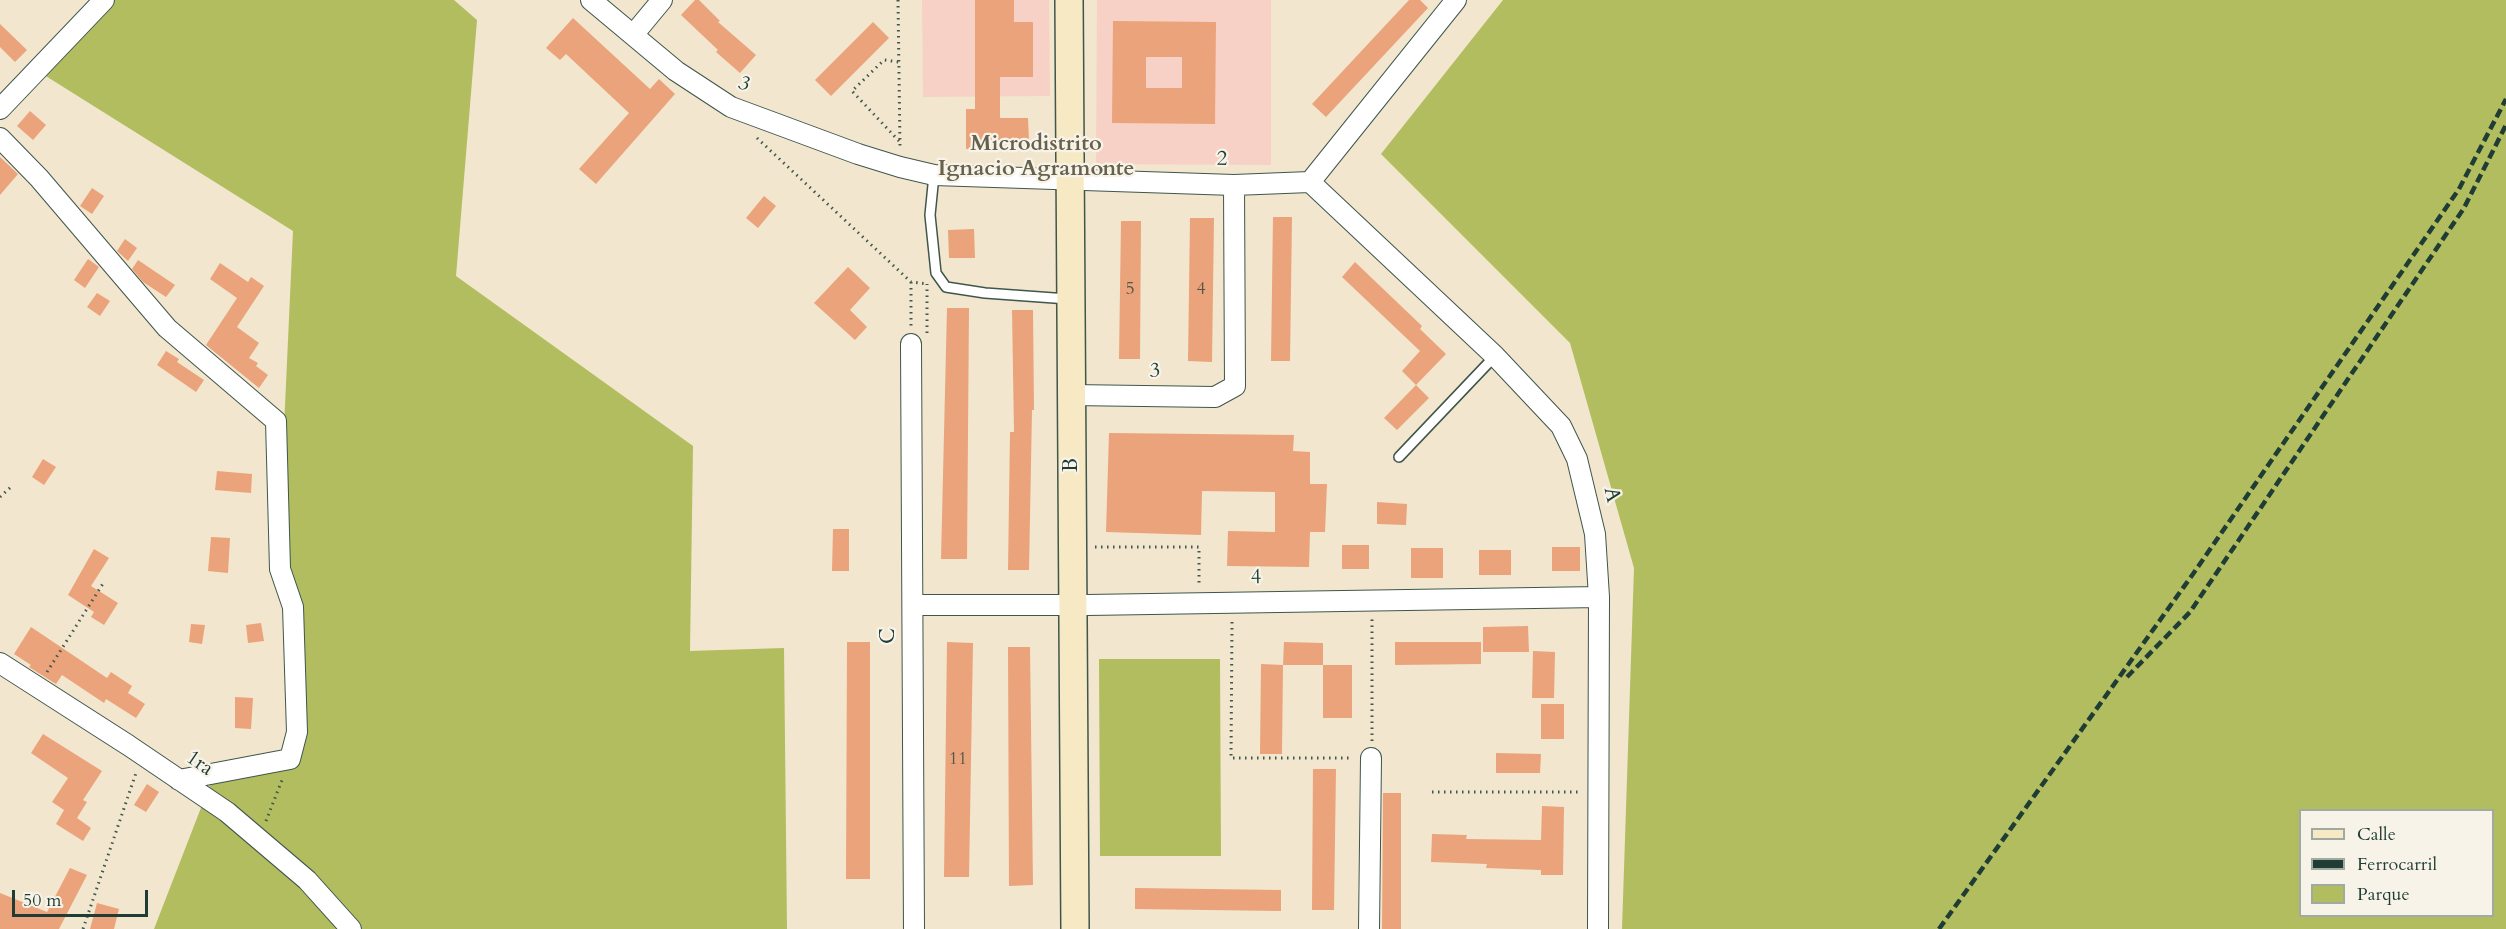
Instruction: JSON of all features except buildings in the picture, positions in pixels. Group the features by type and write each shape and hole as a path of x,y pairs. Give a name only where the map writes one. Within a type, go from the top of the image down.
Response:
{"street":[{"path":"0,109 104,0"},
{"name":"3","path":"591,0 676,71 731,107 900,166"},
{"path":"633,35 662,0"},
{"name":"B","path":"1069,0 1075,929"},
{"path":"1310,182 1456,0"},
{"path":"0,138 39,178 167,328 276,421 280,569 293,607 297,732 290,759 179,780"},
{"name":"2","path":"900,166 934,175 1234,185 1310,182"},
{"name":"A","path":"1310,182 1495,356 1561,426 1577,459 1595,534 1599,597 1598,929"},
{"name":"3","path":"1071,395 1215,397 1235,386 1234,185"},
{"name":"C","path":"911,344 914,929"},
{"name":"4","path":"913,605 1073,605 1599,597"},
{"name":"1ra","path":"0,663 142,754 227,812 307,880 351,929"},
{"path":"1369,929 1371,758"}],"lane":[{"path":"934,175 930,215 936,273 946,287 985,293 1071,299"},
{"path":"1399,457 1495,356"}],"path":[{"path":"898,0 900,166"},
{"path":"899,62 884,60 852,91 900,142"},
{"path":"750,131 911,282 946,287"},
{"path":"911,282 911,344"},
{"path":"0,497 11,487"},
{"path":"1087,547 1199,547 1199,587 1210,587"},
{"path":"37,687 104,582"},
{"path":"1232,603 1231,758 1371,758 1372,601"},
{"path":"83,929 142,754"},
{"path":"258,839 290,759"},
{"path":"1432,792 1599,791"}],"shaded area":[{"path":"922,0 1049,0 1050,96 923,97"},
{"path":"1097,0 1271,0 1271,165 1096,164"}],"green space":[{"path":"107,0 454,0 477,20 456,276 693,446 690,651 784,648 787,929 154,929 211,782 293,765 282,471 293,231 41,73"},
{"path":"1503,0 2506,0 2506,929 1622,929 1634,568 1570,343 1381,154"},
{"path":"1099,659 1220,659 1221,856 1100,856"}],"railway":[{"path":"1939,929 2193,574 2459,189 2506,99"},
{"path":"2127,677 2190,612 2464,208 2506,125"}],"district":[{"name":"Microdistrito Ignacio Agramonte","path":"1036,158"}]}
